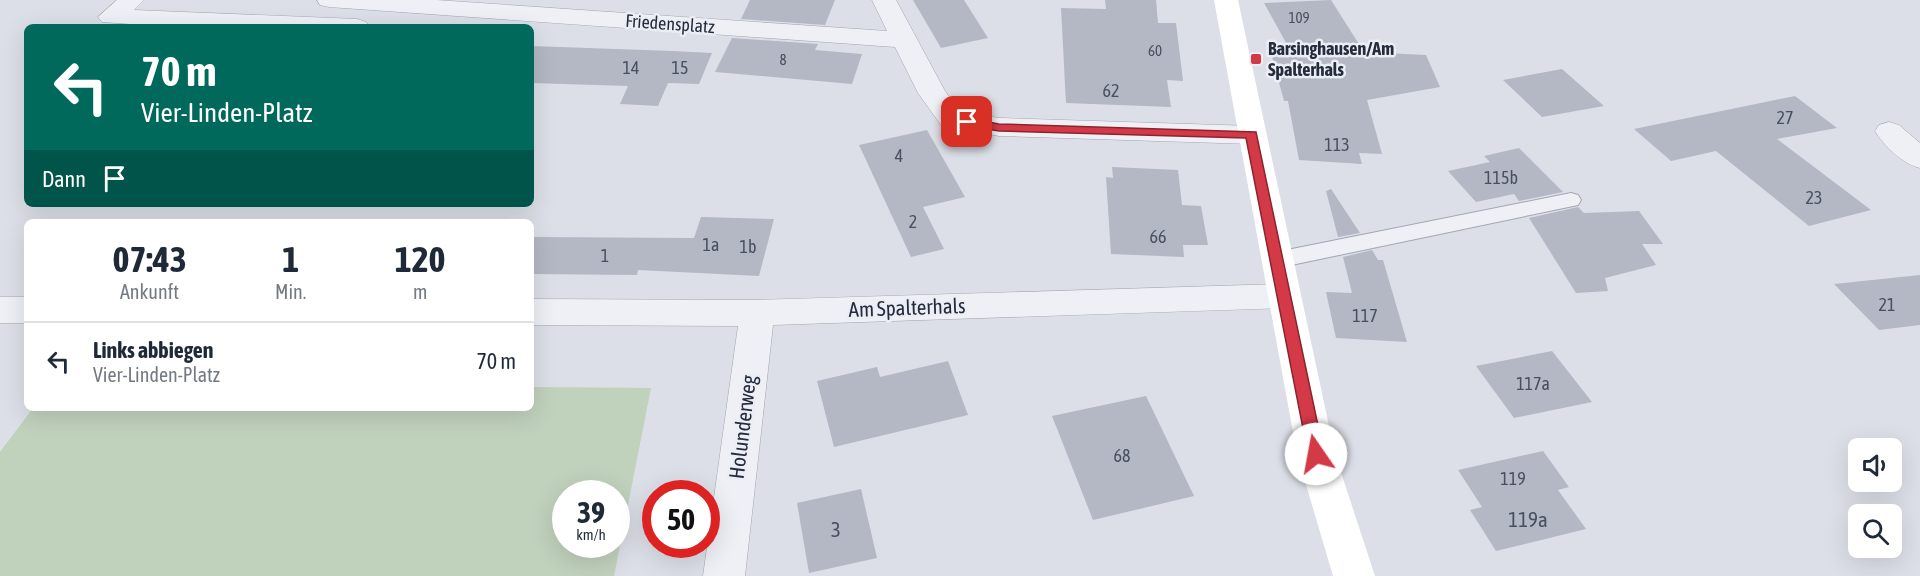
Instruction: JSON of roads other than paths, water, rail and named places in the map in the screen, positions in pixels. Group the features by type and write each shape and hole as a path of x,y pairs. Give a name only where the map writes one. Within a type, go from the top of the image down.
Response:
{"main road":[{"path":"1226,0 1316,454 1354,576"}],"street":[{"path":"132,0 111,17 283,24"},
{"name":"Friedensplatz","path":"329,0 905,40"},
{"path":"884,0 932,93 951,119 999,128 1252,135"},
{"name":"Friedensplatz","path":"389,24 436,7"},
{"path":"1889,131 1920,159"},
{"name":"Am Spalterhals","path":"534,312 757,313 1280,278"},
{"path":"0,310 24,310"},
{"name":"Holunderweg","path":"724,576 757,313"}],"lane":[{"path":"1280,278 1571,200"}],"place":[{"name":"Barsinghausen/Am Spalterhals","path":"1256,59"}]}
